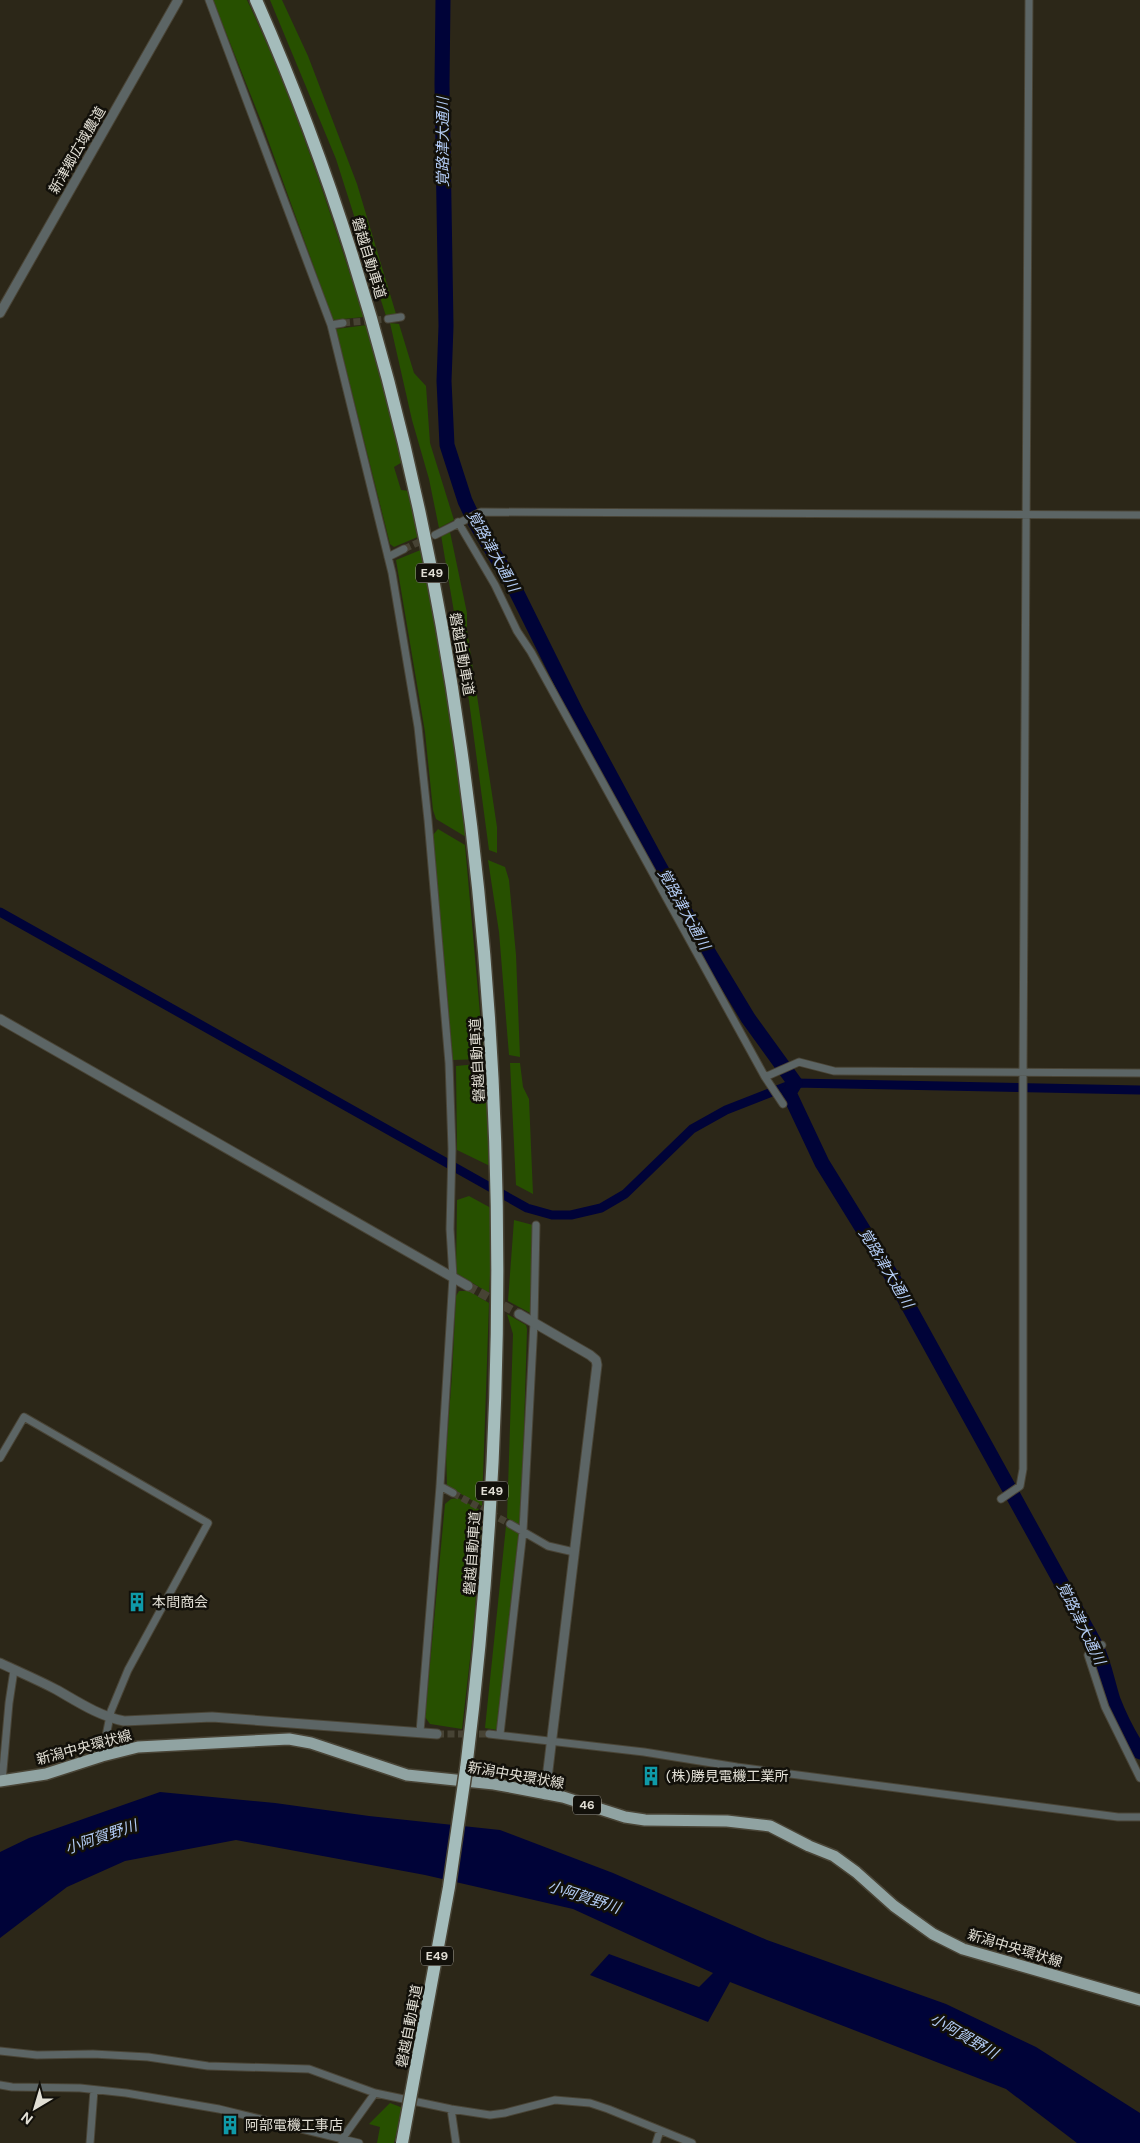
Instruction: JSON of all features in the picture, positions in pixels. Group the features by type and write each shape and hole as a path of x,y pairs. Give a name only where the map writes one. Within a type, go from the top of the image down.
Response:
{"highway":[{"name":"磐越自動車道","path":"256,0 305,118 341,216 389,377 424,532 454,696 474,841 488,994 498,1213 496,1384 490,1538 466,1769 449,1887 402,2143"}],"main road":[{"name":"新潟中央環状線","path":"1,1781 46,1774 102,1756 138,1747 289,1739 311,1743 408,1776 494,1784 563,1798 625,1817 645,1820 727,1822 770,1826 808,1846 834,1856 917,1923 933,1934 963,1949 1140,2000"}],"street":[{"name":"新津郷広域農道","path":"0,313 178,0"},
{"path":"209,0 331,325 388,557 418,727 449,1063 450,1229 453,1277 440,1486 420,1732"},
{"path":"1003,1497 1020,1486 1023,1469 1023,1075 1029,0"},
{"path":"388,319 401,317"},
{"path":"331,325 343,323"},
{"path":"435,535 478,513 1026,513 1140,515"},
{"path":"461,521 495,585 517,632 536,660 768,1075 782,1104"},
{"path":"388,557 404,548"},
{"path":"0,1019 468,1286"},
{"path":"768,1075 799,1062 834,1071 1023,1075 1140,1073"},
{"path":"500,1734 523,1531 534,1322 536,1225"},
{"path":"519,1314 590,1355 596,1360 597,1365 545,1795"},
{"path":"0,1458 24,1417 208,1523 128,1670 111,1711 102,1756"},
{"path":"440,1486 454,1493"},
{"path":"510,1524 548,1546 574,1552"},
{"path":"1102,1645 1088,1655 1105,1708 1137,1763 1140,1778"},
{"path":"0,1663 110,1718 124,1721 212,1717 437,1734"},
{"path":"1,1781 14,1670"},
{"path":"489,1734 644,1752 737,1767 1118,1817 1140,1817"},
{"path":"0,2051 37,2055 93,2054 148,2057 208,2066 309,2069 375,2093 490,2115 506,2113 555,2100 590,2103 692,2143"},
{"path":"0,2085 12,2087 80,2088 126,2093 219,2109 342,2141 359,2143"},
{"path":"90,2143 94,2090"},
{"path":"342,2141 375,2093"},
{"path":"451,2109 456,2143"},
{"path":"656,2143 660,2131"}],"green space":[{"path":"213,0 247,0 265,39 296,117 325,197 364,317 333,320 263,126"},
{"path":"270,0 282,0 308,56 357,184 396,314 386,316 336,159"},
{"path":"390,323 399,324 414,373 426,386 430,443 454,520 439,528 429,479 412,420"},
{"path":"367,325 404,461 394,467 401,490 410,491 420,536 394,547 390,544 336,329"},
{"path":"450,532 467,613 467,630 497,827 497,853 489,850 469,701 441,535"},
{"path":"423,549 450,712 466,837 436,819 433,810 425,732 396,560"},
{"path":"438,829 465,845 484,1059 453,1060 433,835"},
{"path":"488,860 505,867 509,880 516,955 520,1057 509,1055 499,932"},
{"path":"488,1063 492,1167 457,1150 456,1066"},
{"path":"510,1063 520,1063 523,1087 529,1099 533,1194 516,1185"},
{"path":"469,1196 491,1208 493,1223 489,1293 456,1273 457,1200"},
{"path":"514,1220 533,1225 532,1314 508,1301"},
{"path":"459,1291 469,1291 489,1303 482,1506 447,1486 446,1453 456,1296"},
{"path":"507,1314 526,1325 527,1329 521,1528 507,1518 513,1334"},
{"path":"458,1498 482,1511 474,1624 462,1729 430,1724 425,1717 445,1504 451,1499"},
{"path":"506,1526 521,1534 497,1730 485,1728"},
{"path":"390,2103 403,2108 394,2143 377,2143 380,2127 369,2124"}],"water":[{"name":"小阿賀野川","path":"160,1792 275,1803 369,1816 500,1830 613,1873 767,1940 946,2004 1036,2047 1140,2113 1140,2143 1077,2143 1006,2089 730,1982 708,2022 590,1975 609,1954 699,1987 713,1973 573,1909 425,1875 236,1840 125,1861 67,1887 0,1938 0,1852 29,1838"}],"waterway":[{"name":"覚路津大通川","path":"443,0 442,84 446,326 444,381 447,445 465,501 475,522 513,585 576,712 699,937 748,1018 795,1083 789,1093 822,1163 893,1278 1095,1644 1113,1700 1128,1733 1140,1752"},
{"path":"0,912 527,1208 552,1215 571,1215 601,1208 625,1194 692,1129 726,1110 795,1083 1140,1090"}],"tunnel":[{"path":"343,323 388,319"},
{"path":"404,549 428,538"},
{"path":"468,1286 519,1314"},
{"path":"453,1493 510,1524"},
{"path":"437,1734 489,1734"}],"place":[{"name":"本間商会","path":"137,1602"},
{"name":"(株)勝見電機工業所","path":"651,1776"},
{"name":"阿部電機工事店","path":"230,2125"}]}
